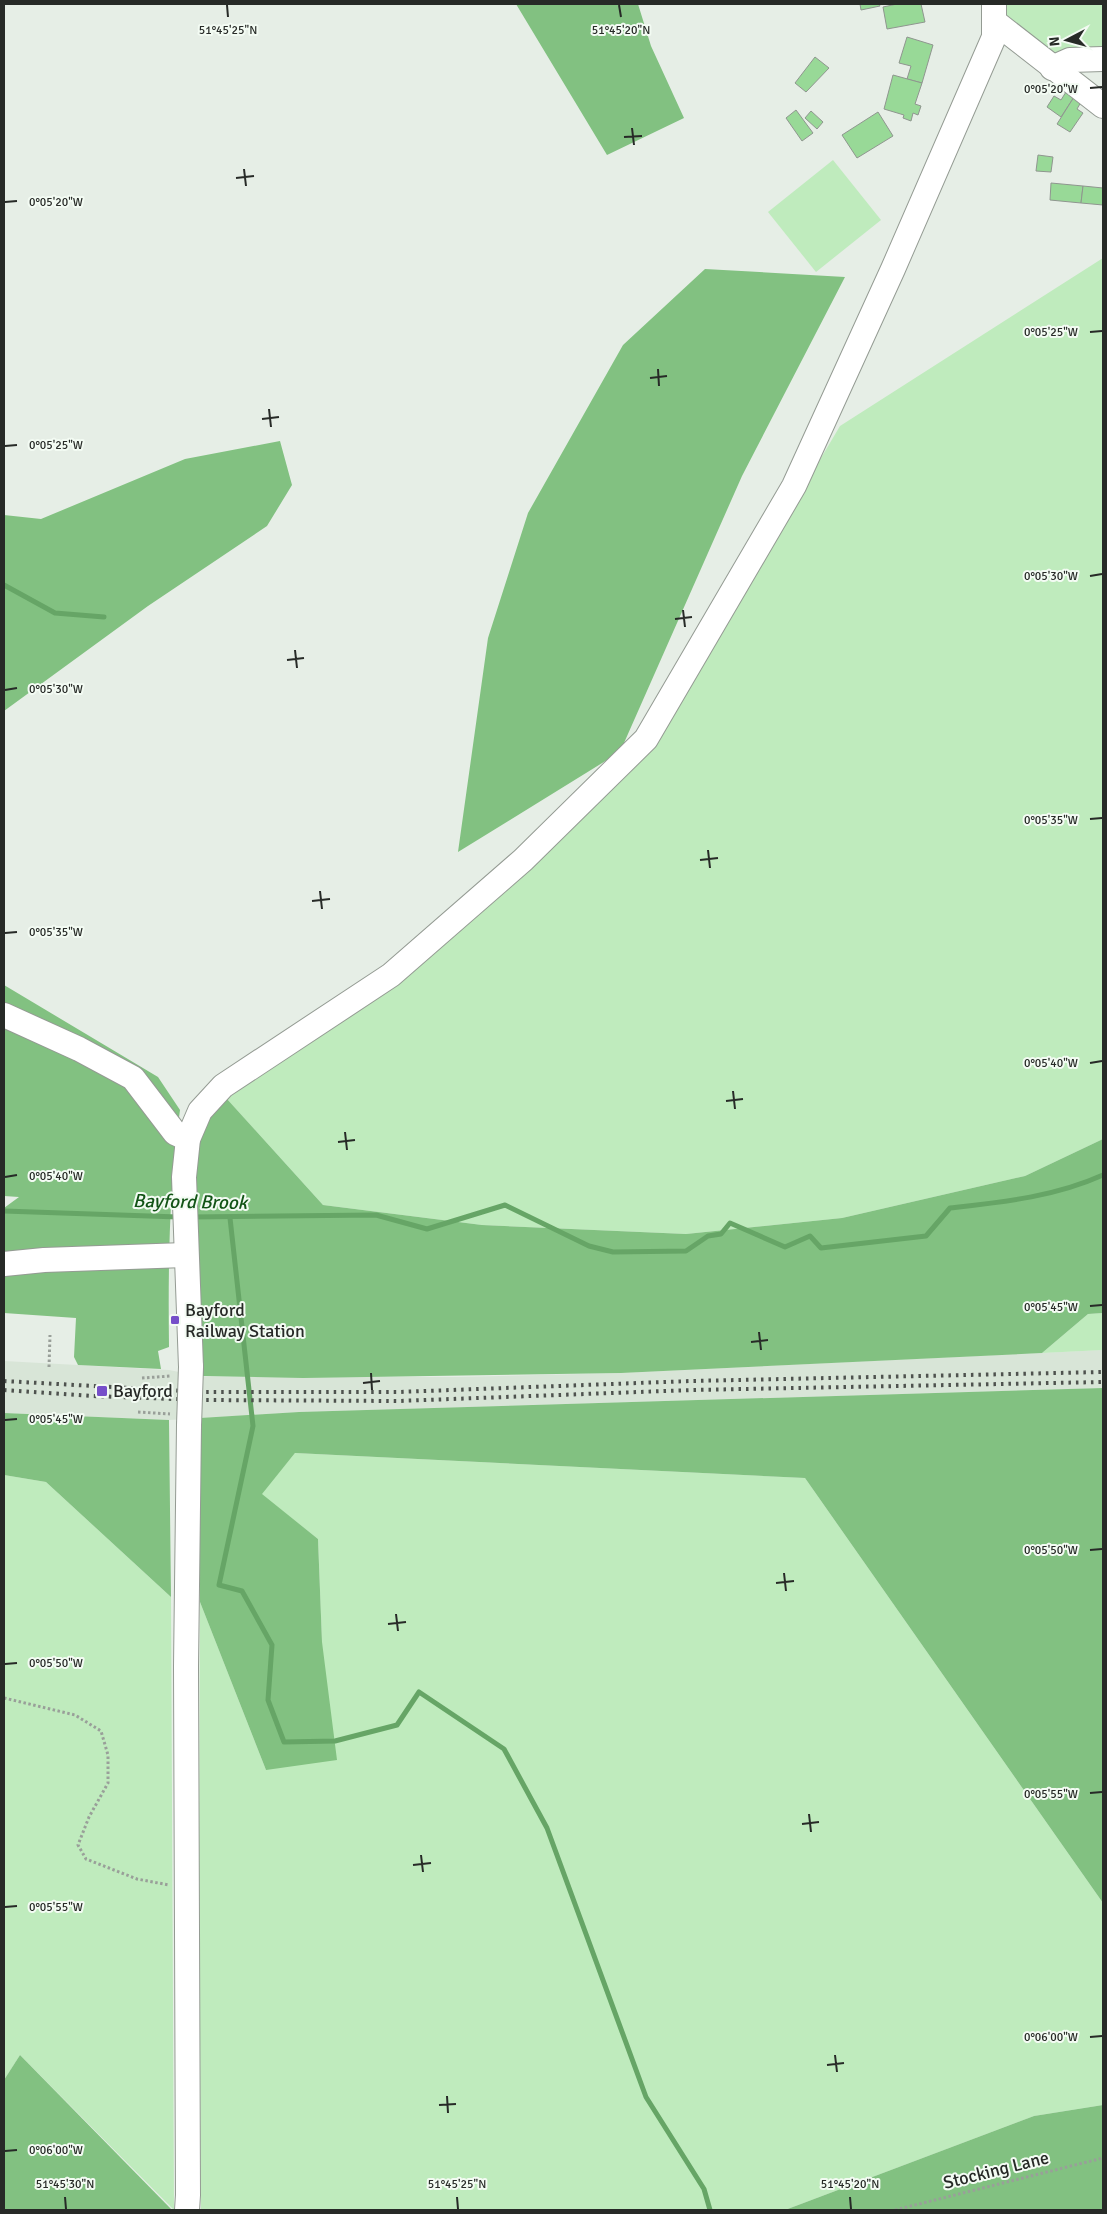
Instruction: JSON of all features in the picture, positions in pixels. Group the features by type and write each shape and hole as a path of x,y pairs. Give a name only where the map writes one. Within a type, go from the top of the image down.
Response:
{"street":[{"path":"187,2210 186,1667 183,1419 184,1177 188,1139 200,1110 223,1086 390,975 523,860 646,739 794,486 893,269 988,52 994,37 994,13"},
{"path":"994,13 1009,31 1052,68 1103,106"},
{"path":"1052,68 1070,60 1103,59"},
{"path":"4,1015 79,1049 133,1078 175,1133 188,1139"},
{"path":"4,1264 44,1260 185,1255"}],"path":[{"path":"48,1367 50,1335"},
{"path":"142,1378 184,1371"},
{"path":"138,1412 183,1419"},
{"path":"4,1698 75,1714 101,1731 108,1755 108,1783 89,1817 78,1845 86,1859 137,1879 172,1886 187,1886"},
{"name":"Stocking Lane","path":"895,2210 1103,2158"}],"shaded area":[{"path":"1103,1350 1103,1388 299,1412 169,1420 4,1413 4,1361 169,1370 205,1377 458,1377 621,1373"}],"green space":[{"path":"516,4 638,4 651,46 684,118 607,155"},
{"path":"1002,4 1103,4 1103,54 1053,56 1003,12"},
{"path":"833,160 881,220 816,272 768,212"},
{"path":"1103,258 1103,1139 1025,1176 842,1218 686,1234 482,1225 323,1205 227,1099 532,863 653,741 840,426"},
{"path":"705,269 845,277 742,476 620,752 458,852 488,638 528,513 623,345"},
{"path":"280,441 292,485 267,526 148,606 4,711 4,515 41,519 185,459"},
{"path":"4,985 158,1077 180,1110 176,1139 170,1228 169,1347 158,1351 161,1369 78,1365 74,1357 76,1318 4,1313 4,1208 19,1197 4,1196"},
{"path":"227,1099 323,1205 482,1225 686,1234 842,1218 1025,1176 1103,1139 1103,1313 1088,1314 1042,1353 621,1373 303,1378 199,1376 192,1178 198,1141 206,1119"},
{"path":"1103,1313 1103,1350 1042,1353 1088,1314"},
{"path":"1103,1388 1103,1903 805,1478 295,1453 262,1494 318,1539 322,1642 337,1760 266,1770 200,1602 200,1418 299,1412"},
{"path":"4,1413 169,1420 171,1597 46,1482 4,1475"},
{"path":"295,1453 805,1478 1103,1903 1103,2105 1034,2116 785,2210 201,2210 200,1602 266,1770 322,1642 318,1539 261,1494"},
{"path":"4,1475 46,1482 171,1597 174,2210 20,2055 4,2080"},
{"path":"20,2055 172,2210 4,2210 4,2080"},
{"path":"1103,2105 1103,2210 785,2210 1034,2116"}],"building":[{"path":"860,4 879,4 880,6 861,10"},
{"path":"897,4 921,4 925,22 887,29 883,7"},
{"path":"907,37 933,45 922,83 907,79 911,66 899,63"},
{"path":"815,57 829,68 806,92 795,83"},
{"path":"893,75 922,83 915,104 921,106 918,115 913,113 911,121 903,118 904,115 884,109"},
{"path":"1066,92 1074,97 1061,117 1047,107 1054,96 1061,100"},
{"path":"1074,97 1081,102 1077,109 1083,113 1070,132 1057,124"},
{"path":"796,110 813,133 802,141 786,118"},
{"path":"811,111 823,122 817,129 805,118"},
{"path":"878,112 893,136 857,158 842,135"},
{"path":"1038,155 1053,157 1051,172 1036,171"},
{"path":"1051,183 1083,186 1081,203 1050,200"},
{"path":"1083,186 1103,188 1103,205 1081,203"}],"waterway":[{"path":"4,585 55,613 104,617"},
{"path":"192,1217 376,1215 427,1229 505,1205 589,1246 613,1252 686,1251 708,1236 721,1234 730,1223 785,1247 810,1236 821,1248 926,1236 950,1208 1047,1194 1103,1175"},
{"name":"Bayford Brook","path":"4,1211 178,1217"},
{"path":"230,1218 253,1426 219,1585 242,1591 272,1645 268,1700 284,1742 335,1741 397,1725 419,1692 504,1749 547,1828 646,2097 704,2189 710,2210"}],"railway":[{"path":"4,1381 202,1392 398,1392 691,1381 1103,1372"},
{"path":"4,1390 92,1396 201,1400 398,1401 692,1390 1103,1382"}],"place":[{"name":"Bayford Railway Station","path":"175,1320"},
{"name":"Bayford","path":"102,1391"}]}
